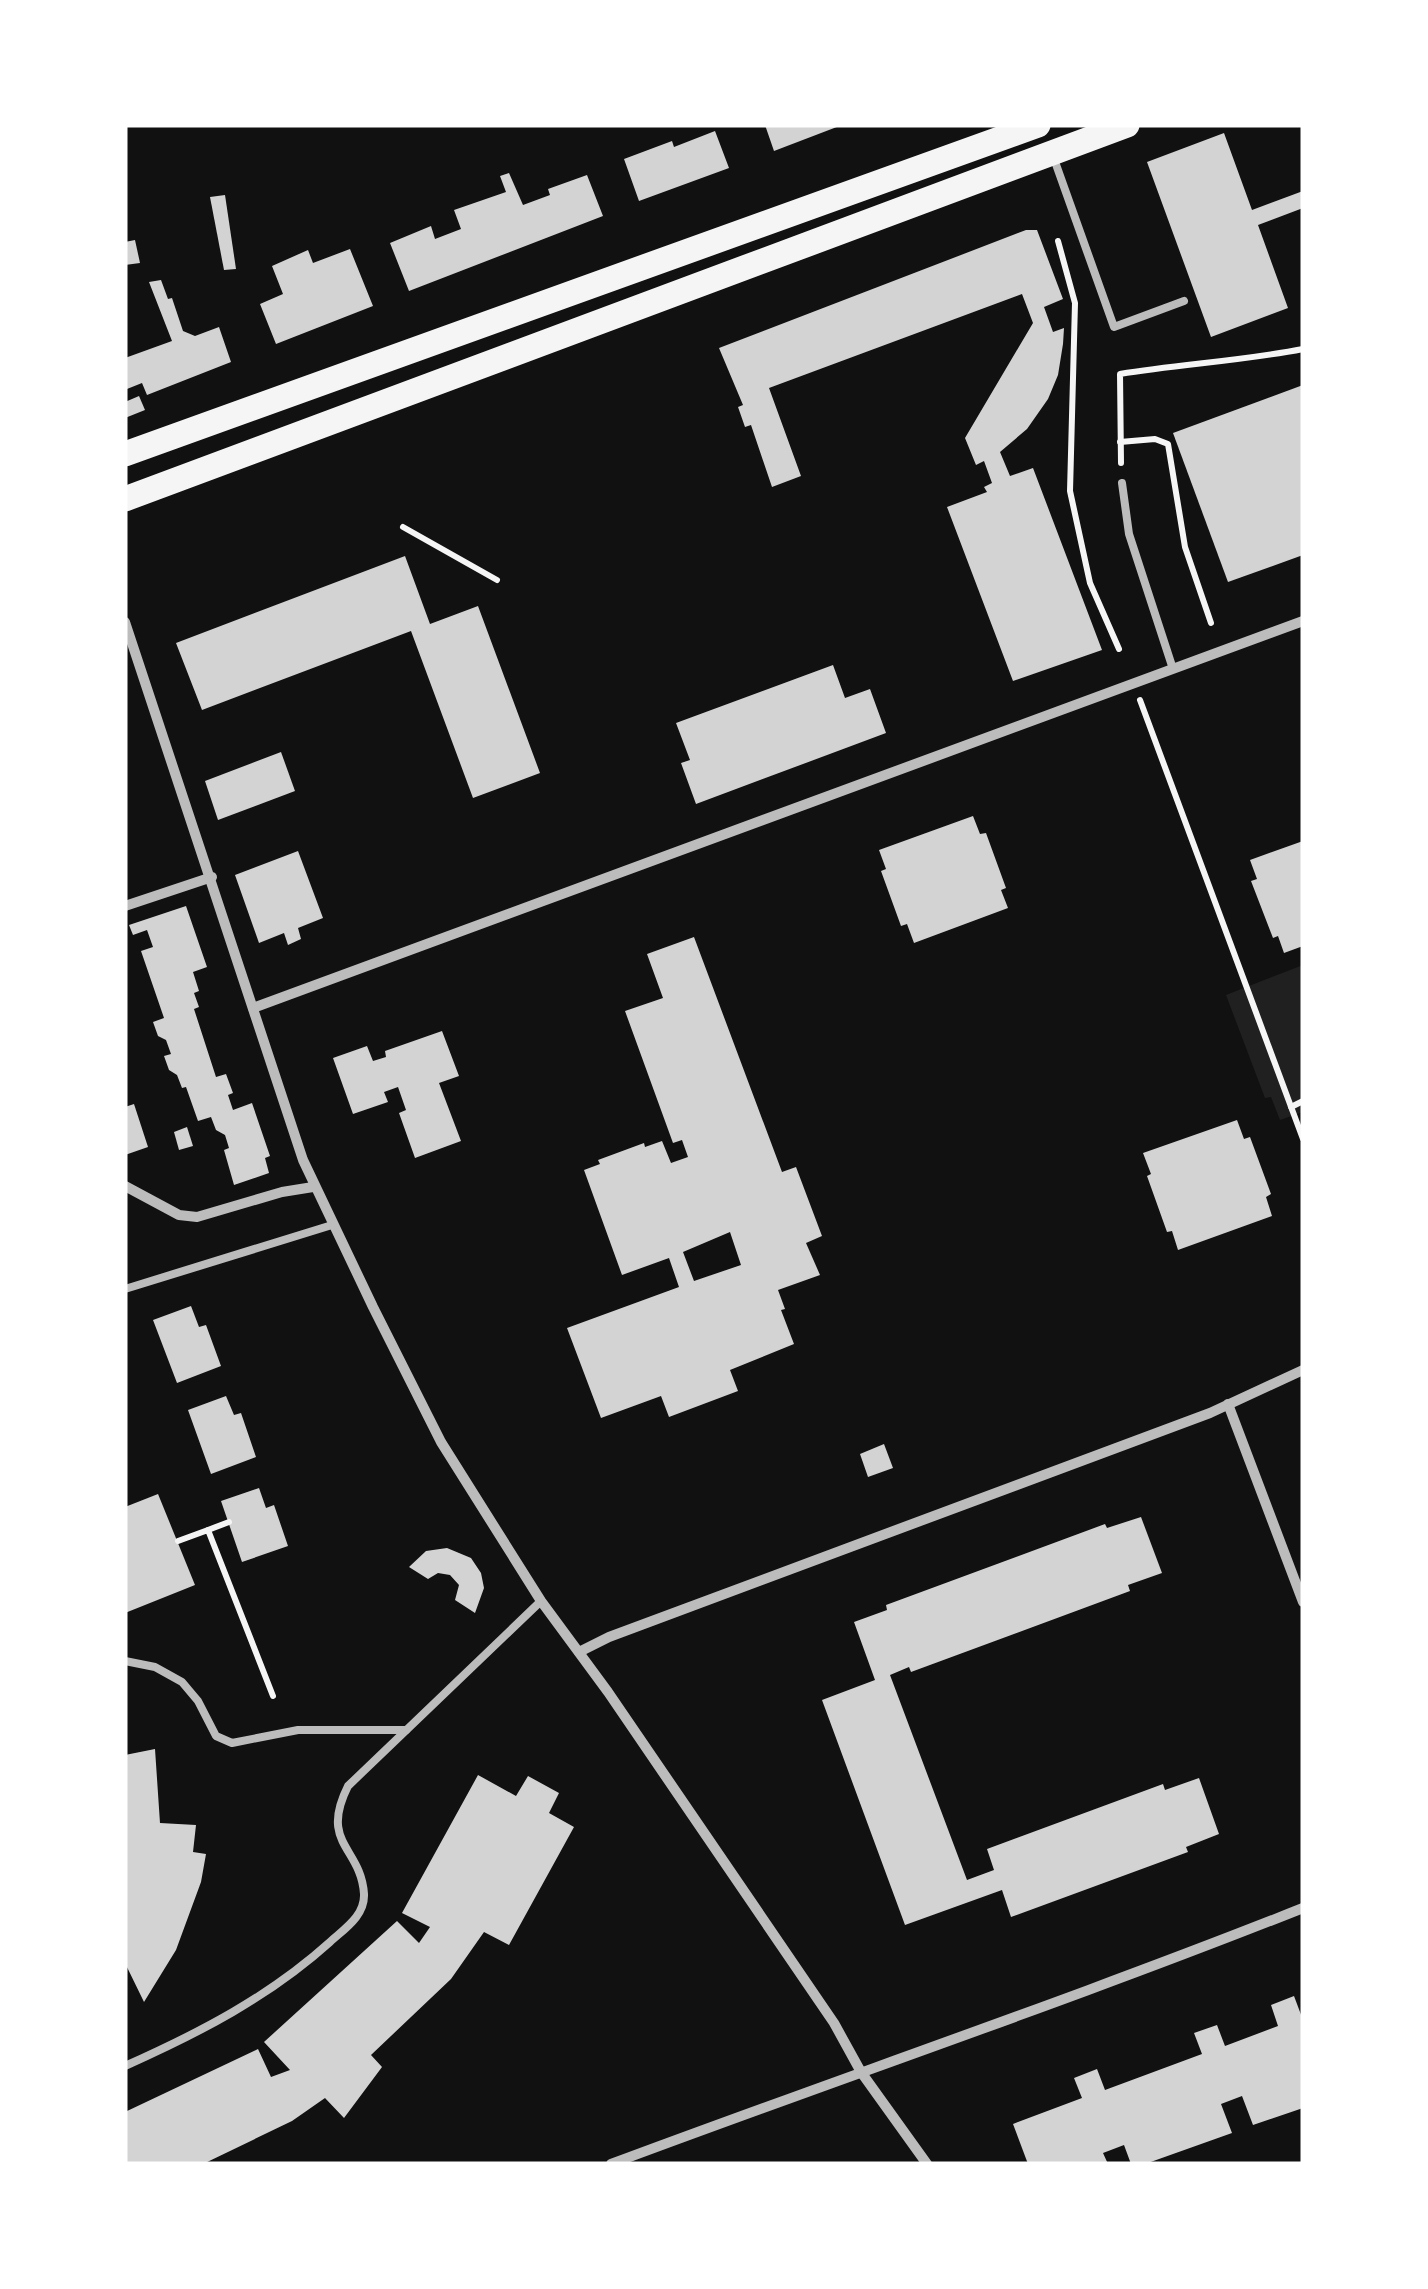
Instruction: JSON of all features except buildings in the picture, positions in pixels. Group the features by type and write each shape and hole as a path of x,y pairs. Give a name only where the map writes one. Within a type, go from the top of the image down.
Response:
{"main road":[{"path":"125,454 1038,125"},
{"path":"125,499 1127,125"}],"street":[{"path":"253,1008 1303,621"},
{"path":"125,622 314,1187 441,1442 541,1601 834,2023 861,2072 926,2164"},
{"path":"125,906 212,877"},
{"path":"125,1186 179,1214 197,1217 282,1192 314,1187"},
{"path":"579,1652 1228,1404 1303,1370"},
{"path":"1228,1404 1303,1602"},
{"path":"611,2164 936,2047 1303,1908"}],"lane":[{"path":"1052,154 1114,326 1184,300"},
{"path":"1122,483 1129,534 1173,669"},
{"path":"125,1289 332,1225"},
{"path":"125,2066 220,2020 269,1990 310,1960 356,1918 364,1901 364,1889 337,1832 337,1815 348,1786 541,1601"},
{"path":"125,1662 155,1667 182,1682 198,1701 216,1736 232,1743 298,1730 406,1730"}],"path":[{"path":"1053,225 1075,304 1070,491 1090,583 1119,649"},
{"path":"1211,623 1185,547 1168,444 1155,439 1120,442 1120,374 1303,350"},
{"path":"402,527 498,580"},
{"path":"1139,699 1303,1139"},
{"path":"1291,1106 1303,1101"},
{"path":"178,1542 228,1522"},
{"path":"208,1530 273,1696"}],"shaded area":[{"path":"1303,965 1303,1112 1280,1120 1271,1097 1265,1098 1226,995"}]}
